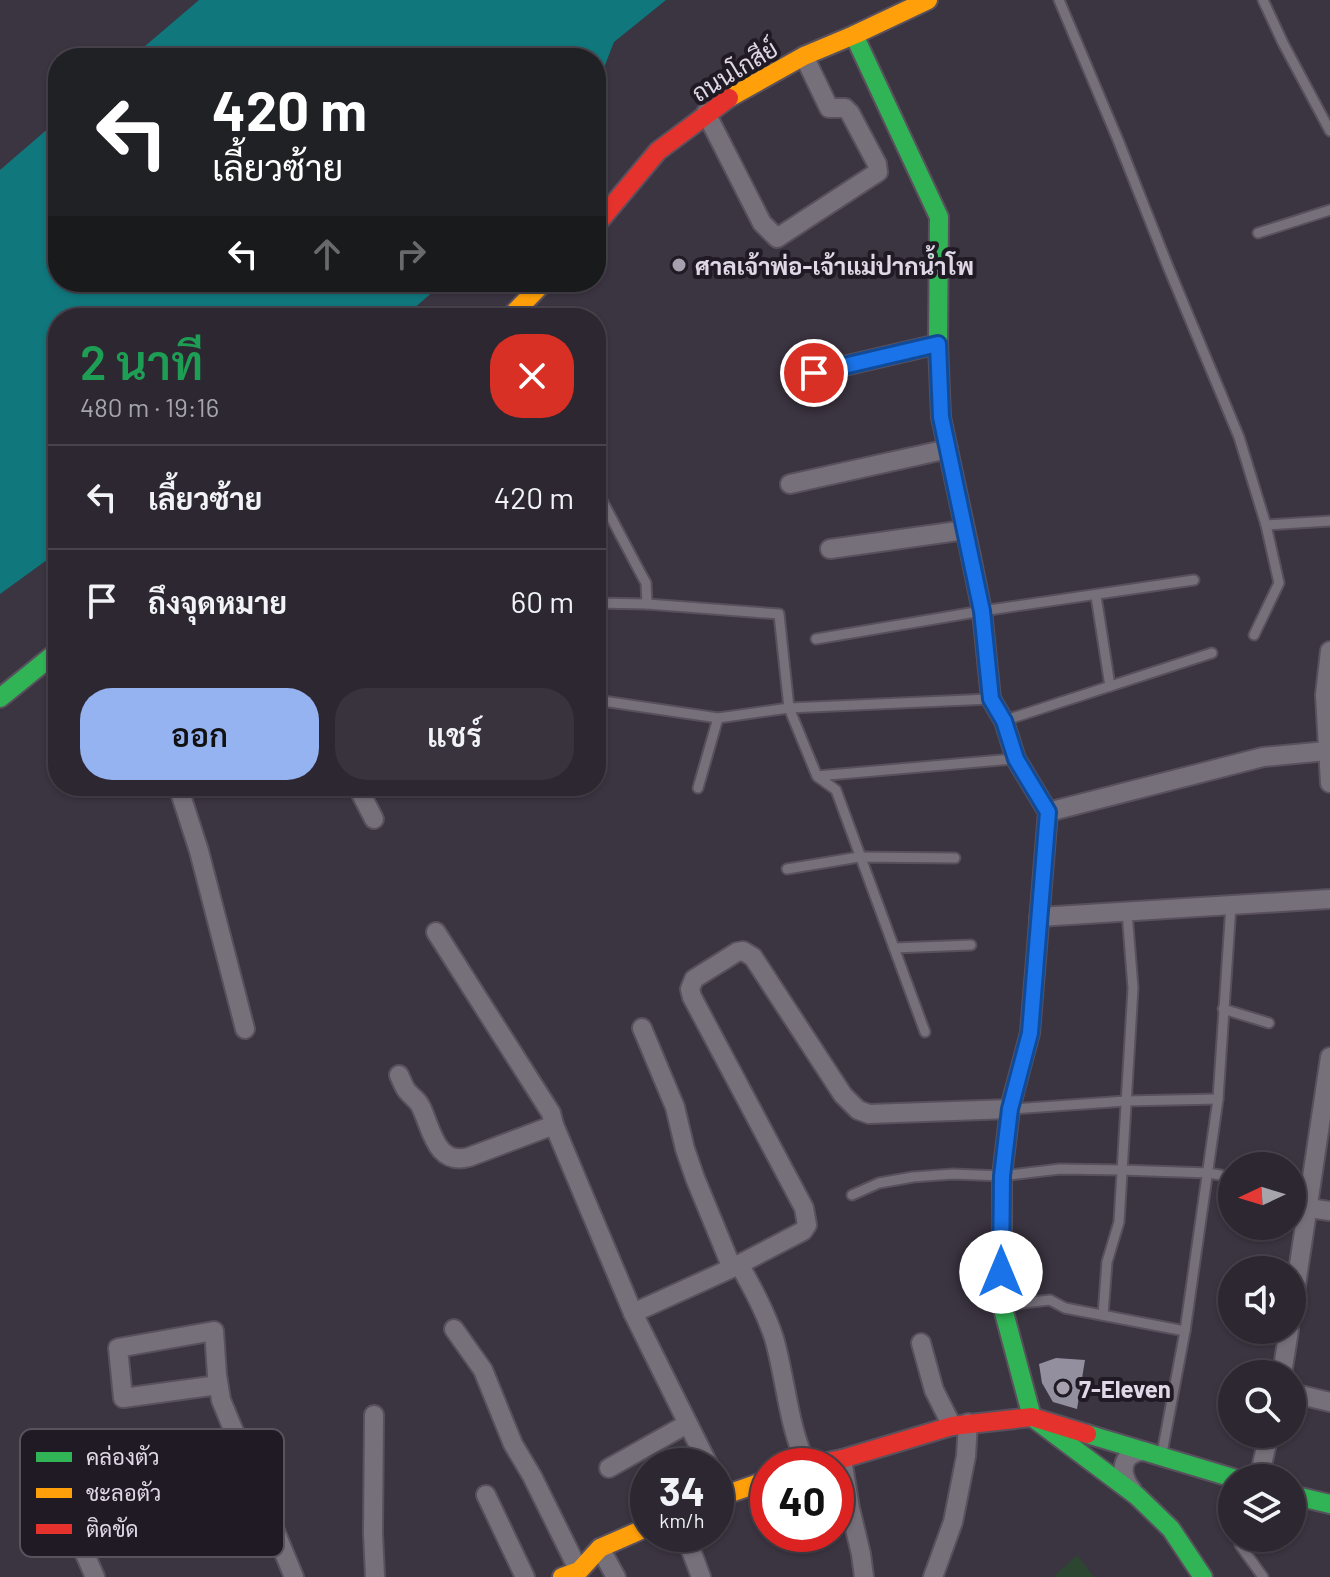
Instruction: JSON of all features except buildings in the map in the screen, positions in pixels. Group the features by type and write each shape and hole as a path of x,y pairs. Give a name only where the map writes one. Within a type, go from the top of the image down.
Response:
{"street":[{"name":"ถนนโกสีย์","path":"606,213 658,151 734,94 804,56 928,0"},
{"path":"854,35 939,217 941,417 982,611 991,699 1004,721 1016,759 1048,812 1030,1033 1010,1109 1002,1176 1002,1305 1032,1417 1137,1496"},
{"path":"706,113 762,223 777,238 878,172 877,164 850,113 845,108 829,108 804,56"},
{"path":"519,308 534,292"},
{"path":"814,373 938,344"},
{"path":"790,484 948,449"},
{"path":"830,549 965,530"},
{"path":"1330,651 1325,695 1330,783"},
{"path":"0,698 48,659"},
{"path":"1048,812 1263,757 1327,751"},
{"path":"181,796 199,851 245,1029"},
{"path":"362,796 374,819"},
{"path":"1039,917 1330,899"},
{"path":"436,932 551,1113 633,1313 700,1448"},
{"path":"633,1313 735,1266 803,1231 807,1225 804,1208 692,997 690,989 694,979 737,952 743,951 753,957 843,1095 858,1110 869,1114 1010,1109"},
{"path":"642,1028 675,1107 695,1178 735,1266 763,1305 775,1341 799,1448"},
{"path":"1306,1181 1330,1057"},
{"path":"399,1075 406,1090 419,1104 442,1153 451,1158 460,1160 554,1125"},
{"path":"1306,1198 1330,1211"},
{"path":"454,1329 483,1370 513,1444 532,1476 571,1574 600,1548 630,1535"},
{"path":"218,1385 123,1398 118,1348 214,1331 218,1385 233,1429"},
{"path":"921,1343 934,1390 960,1424 966,1456 953,1522 933,1577"},
{"path":"1306,1396 1330,1402"},
{"path":"374,1415 375,1577"},
{"path":"854,1455 960,1424 1032,1417 1218,1473"},
{"path":"609,1468 687,1424"},
{"path":"1153,1453 1134,1452 1129,1456 1123,1472 1126,1483 1171,1529 1203,1577"},
{"path":"486,1495 525,1577"},
{"path":"1306,1498 1330,1504"},
{"path":"854,1525 864,1577"},
{"path":"600,1548 616,1577"},
{"path":"692,1552 701,1577"},
{"path":"284,1553 294,1577"},
{"path":"86,1557 95,1577"}],"lane":[{"path":"1059,0 1239,437 1266,525 1279,583 1254,635"},
{"path":"1263,0 1330,131"},
{"path":"1258,233 1330,210"},
{"path":"606,508 646,583 647,604"},
{"path":"1266,525 1330,521"},
{"path":"816,639 1194,580"},
{"path":"1096,596 1110,686"},
{"path":"606,603 779,614 789,708 817,776 836,790 925,1032"},
{"path":"1004,721 1212,653"},
{"path":"606,701 718,718 789,708 991,699"},
{"path":"698,788 718,718"},
{"path":"817,776 1016,759"},
{"path":"787,869 859,857 955,858"},
{"path":"1153,1453 1185,1331 1208,1173 1218,1099 1231,905"},
{"path":"1103,1315 1107,1262 1119,1222 1133,988 1127,912"},
{"path":"894,948 971,945"},
{"path":"1223,1009 1269,1023"},
{"path":"1010,1109 1126,1101 1218,1099"},
{"path":"852,1195 879,1183 953,1174 1002,1176 1060,1169 1218,1175"},
{"path":"1002,1305 1050,1300 1065,1308 1185,1331"},
{"path":"1245,1552 1263,1577"}],"green space":[{"path":"1077,1555 1094,1577 1053,1577"}],"water":[{"path":"199,0 666,0 614,42 606,62 606,48 143,48"},
{"path":"48,129 48,292 433,292 414,308 48,308 48,559 0,594 0,170"}],"traffic: fast":[{"path":"854,35 939,217 941,417 971,557"},
{"path":"0,698 48,659"},
{"path":"1014,1093 1002,1176 1002,1305 1032,1417 1137,1496 1171,1529 1203,1577"},
{"path":"1087,1434 1218,1473"},
{"path":"1306,1498 1330,1504"}],"traffic: slow":[{"path":"729,98 804,56 928,0"},
{"path":"519,308 534,292"},
{"path":"971,557 982,611 991,699 1004,721 1016,759 1048,812 1030,1033 1014,1093"},
{"path":"734,1492 750,1486"},
{"path":"562,1577 579,1571 600,1548 630,1535"}],"traffic: jam":[{"path":"606,213 658,151 729,98"},
{"path":"854,1455 952,1426 1032,1417 1087,1434"}],"place":[{"name":"ศาลเจ้าพ่อ-เจ้าแม่ปากน้ำโพ","path":"679,265"},
{"name":"7-Eleven","path":"1063,1388"}],"route":[{"path":"814,373 938,344 941,417 982,611 991,699 1004,721 1016,759 1048,812 1030,1033 1010,1109 1002,1176 1001,1272"}]}
